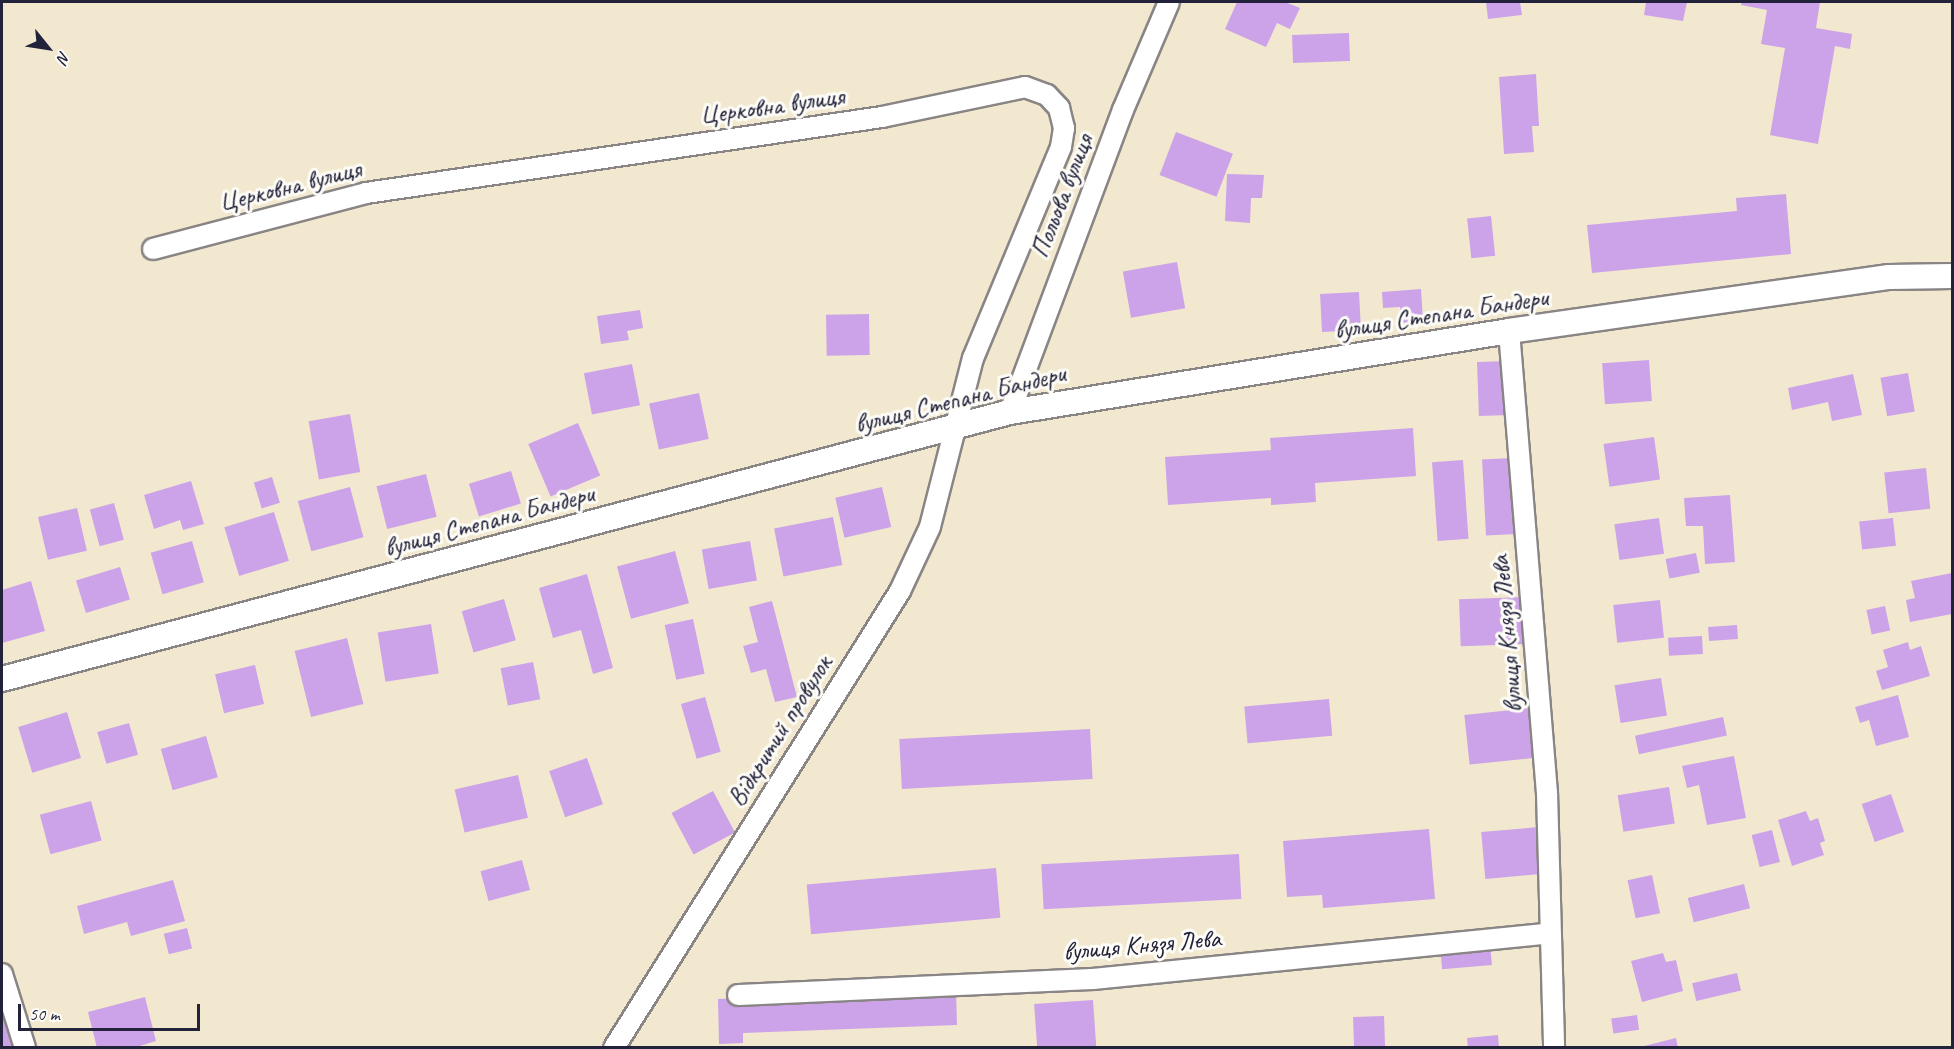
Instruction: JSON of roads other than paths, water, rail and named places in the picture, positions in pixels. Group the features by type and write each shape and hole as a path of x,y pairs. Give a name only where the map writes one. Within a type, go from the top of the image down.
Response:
{"street":[{"name":"Польова вулиця","path":"1010,412 1123,110 1169,2"},
{"name":"Церковна вулиця","path":"153,249 366,193 882,117 1025,87 1047,95 1059,108 1064,128 1061,147 973,358 957,427"},
{"name":"вулиця Степана Бандери","path":"2,679 1010,412 1509,331 1889,277 1953,276"},
{"name":"вулиця Князя Лева","path":"1509,331 1547,793 1554,1047"},
{"name":"Відкритий провулок","path":"614,1047 900,591 930,528 957,427"},
{"name":"вулиця Князя Лева","path":"738,995 1094,979 1550,933"},
{"path":"2,974 25,1047"}]}
